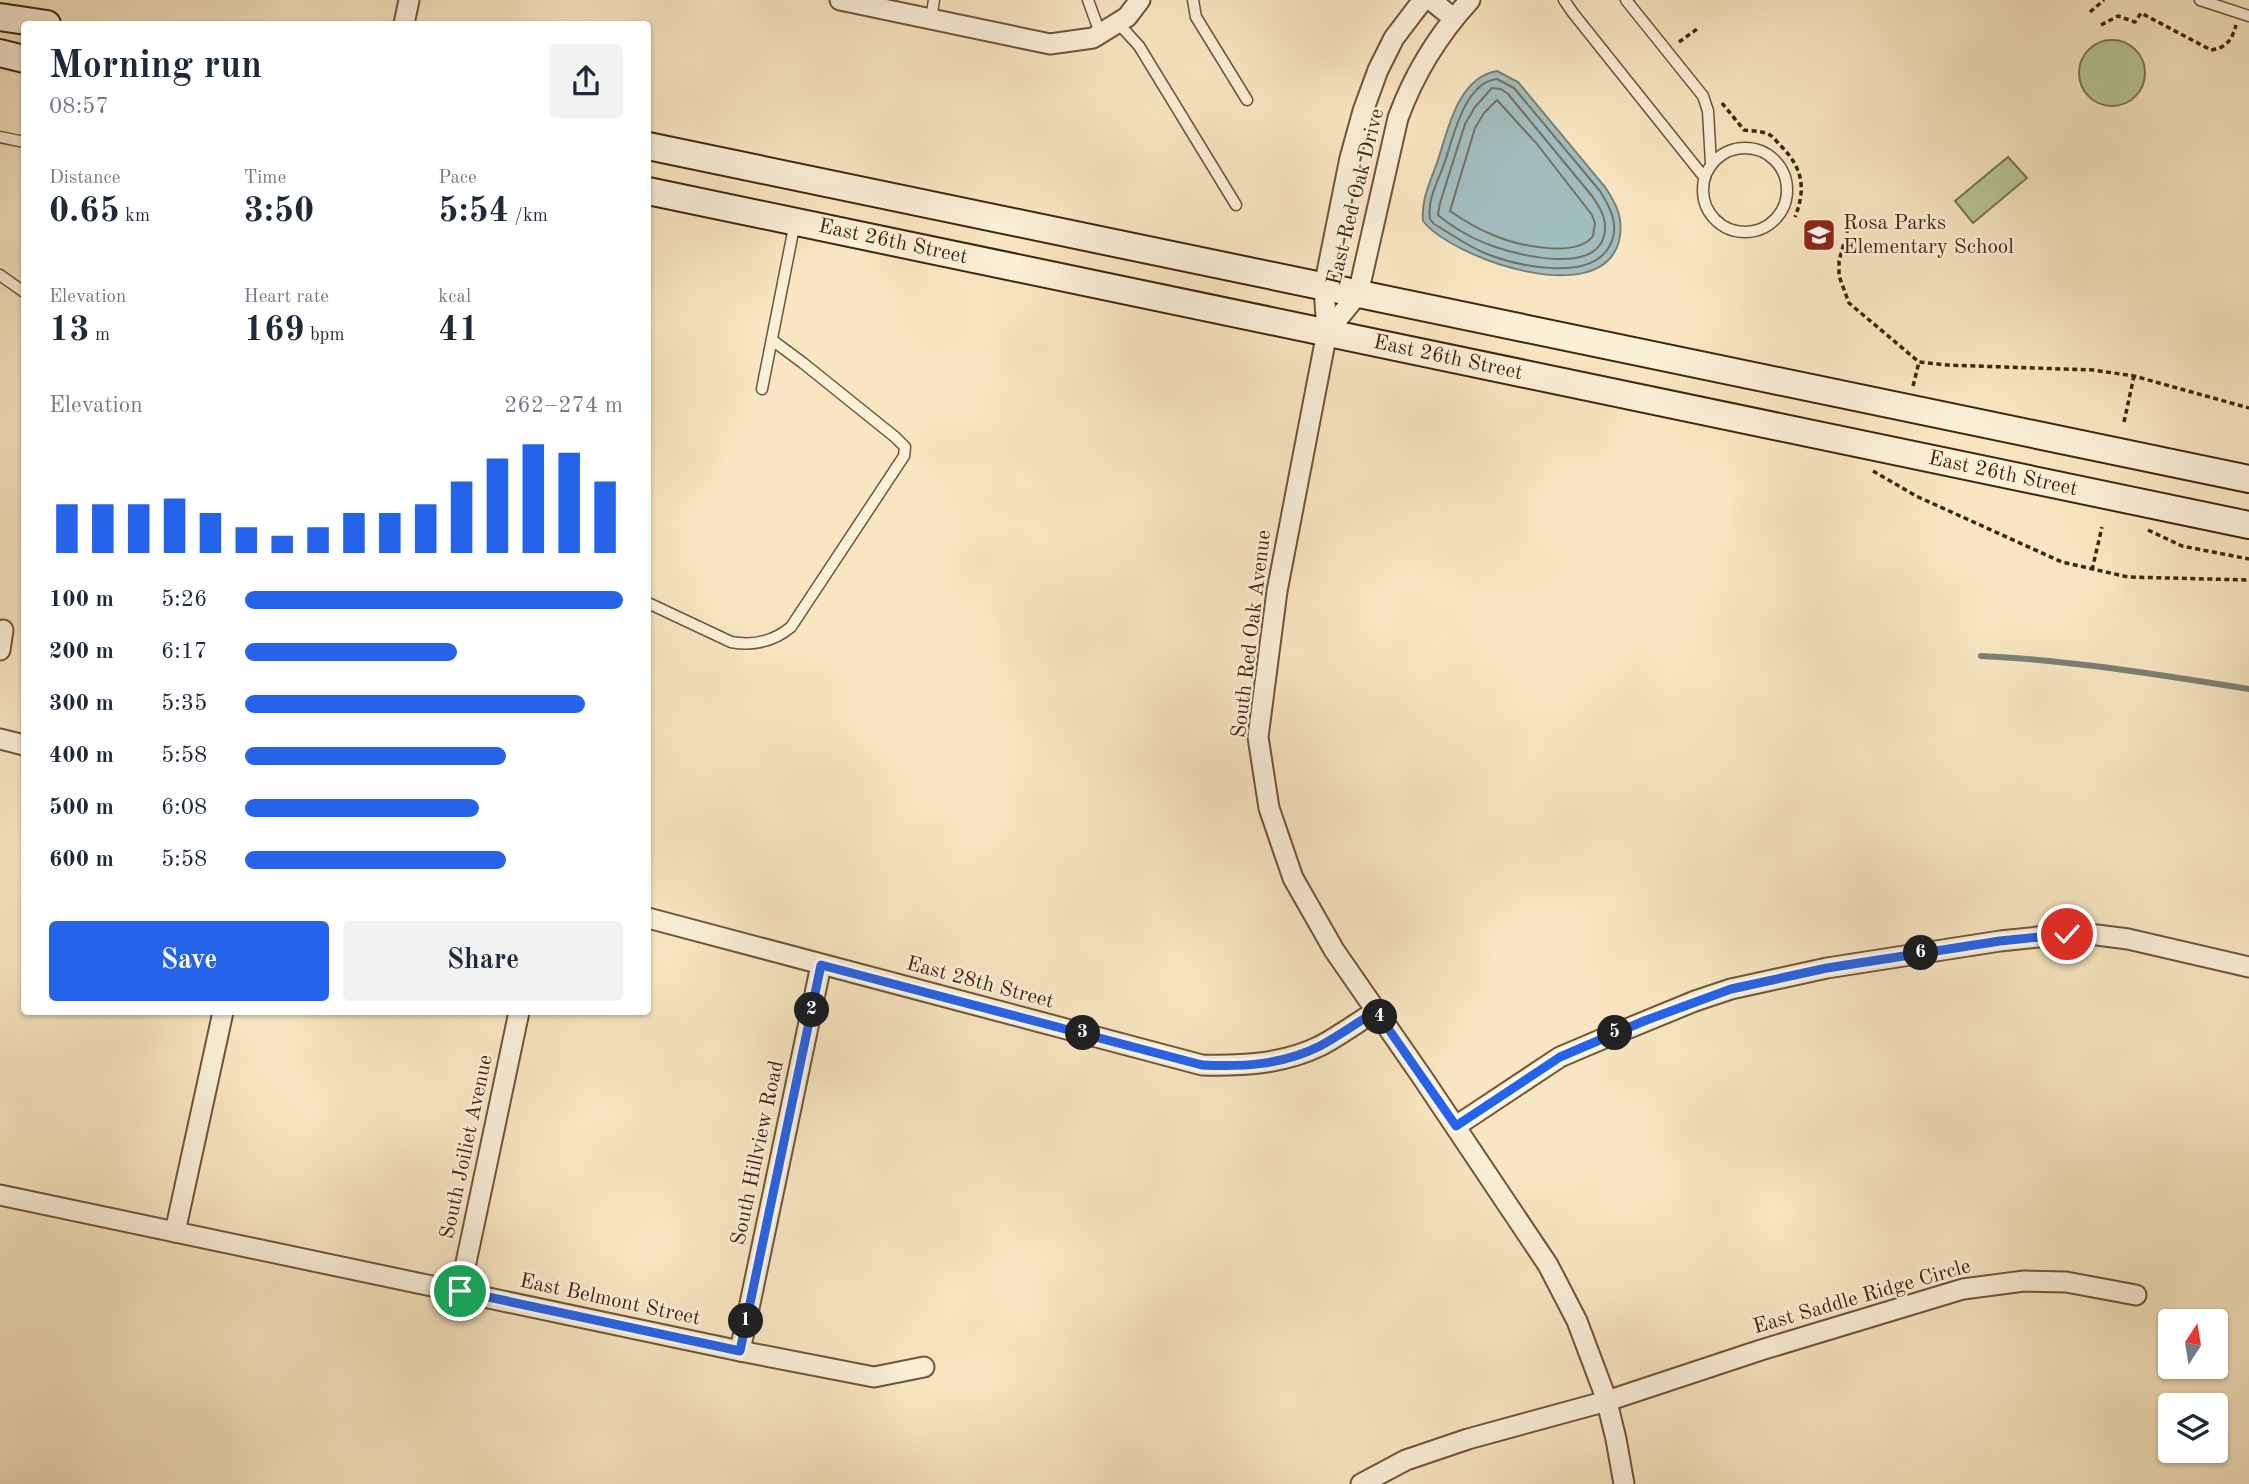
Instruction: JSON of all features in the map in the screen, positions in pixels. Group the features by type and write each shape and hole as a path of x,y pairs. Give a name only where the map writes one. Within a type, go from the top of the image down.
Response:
{"main road":[{"path":"0,17 27,21"},
{"path":"0,53 21,58"},
{"name":"East 26th Street","path":"651,147 2249,479"},
{"name":"East 26th Street","path":"651,192 2249,525"}],"street":[{"path":"405,21 409,0"},
{"path":"840,0 932,10 1050,44 1093,38 1127,17 1140,0"},
{"name":"East Red Oak Drive","path":"1324,287 1350,158 1363,111 1394,37 1423,0"},
{"path":"1432,0 1453,18"},
{"name":"East Red Oak Drive","path":"1327,332 1358,294 1398,118 1417,73 1453,18 1470,0"},
{"name":"South Red Oak Avenue","path":"1324,287 1327,332 1277,591 1258,737 1269,808 1293,877 1334,950 1548,1265 1577,1321 1607,1401 1624,1484"},
{"path":"0,650 3,630"},
{"path":"0,738 21,745"},
{"name":"East 28th Street","path":"651,919 1202,1065 1241,1066 1292,1057 1320,1046 1376,1011"},
{"path":"1456,1126 1560,1057 1611,1035 1731,989 1827,968 2000,941 2067,934 2097,934 2128,939 2249,967"},
{"name":"South Hillview Road","path":"740,1351 821,965"},
{"path":"175,1232 222,1015"},
{"name":"South Joiliet Avenue","path":"460,1291 518,1015"},
{"name":"East Belmont Street","path":"0,1195 874,1377 924,1367"},
{"name":"East Saddle Ridge Circle","path":"1361,1484 1406,1460 1468,1439 1607,1401 1761,1350 1963,1289 2024,1281 2066,1282 2136,1295"}],"lane":[{"path":"1088,0 1100,33"},
{"path":"1193,0 1196,18 1247,100"},
{"path":"1564,0 1704,177"},
{"path":"1626,0 1703,96 1708,111 1711,164"},
{"path":"2200,0 2244,14"},
{"path":"1118,23 1139,46 1236,205"},
{"path":"0,137 21,141"},
{"path":"1748,147 1761,151 1773,158 1782,169 1787,189 1783,209 1763,228 1749,232 1729,228 1712,217 1705,204 1702,190 1704,177 1711,164 1734,149 1748,147"},
{"path":"762,389 795,222"},
{"path":"0,275 21,290"},
{"path":"651,604 731,642 764,642 781,636 791,627 904,456 905,447 895,437 772,340"}],"path":[{"path":"2090,12 2104,0"},
{"path":"2101,25 2118,16 2135,22 2141,13 2211,50 2226,45 2244,14"},
{"path":"1676,45 1697,29"},
{"path":"1717,96 1744,130 1770,135 1788,153 1800,176 1802,187 1802,199 1796,217"},
{"path":"1848,228 1839,261 1839,276 1849,303 1919,362 2093,370 2134,376 2249,408"},
{"path":"1913,386 1919,362"},
{"path":"2124,422 2134,376"},
{"path":"1868,468 1916,496 2062,562 2128,577 2249,580"},
{"path":"2092,569 2102,527"}],"green space":[{"path":"2112,40 2135,50 2145,73 2135,96 2112,106 2089,96 2079,73 2089,50"},
{"path":"2008,157 2027,178 1973,223 1955,201"}],"water":[{"path":"1497,71 1518,82 1613,200 1620,219 1620,233 1619,241 1607,262 1585,273 1557,275 1525,271 1463,250 1423,221 1427,191 1456,108 1472,84"}],"waterway":[{"path":"1981,656 2149,673 2249,689"}],"place":[{"name":"Rosa Parks Elementary School","path":"1819,235"}],"route":[{"path":"460,1291 740,1351 821,965 1202,1065 1241,1066 1292,1057 1320,1046 1376,1011 1456,1126 1560,1057 1644,1021 1731,989 1827,968 2000,941 2067,934"}]}
